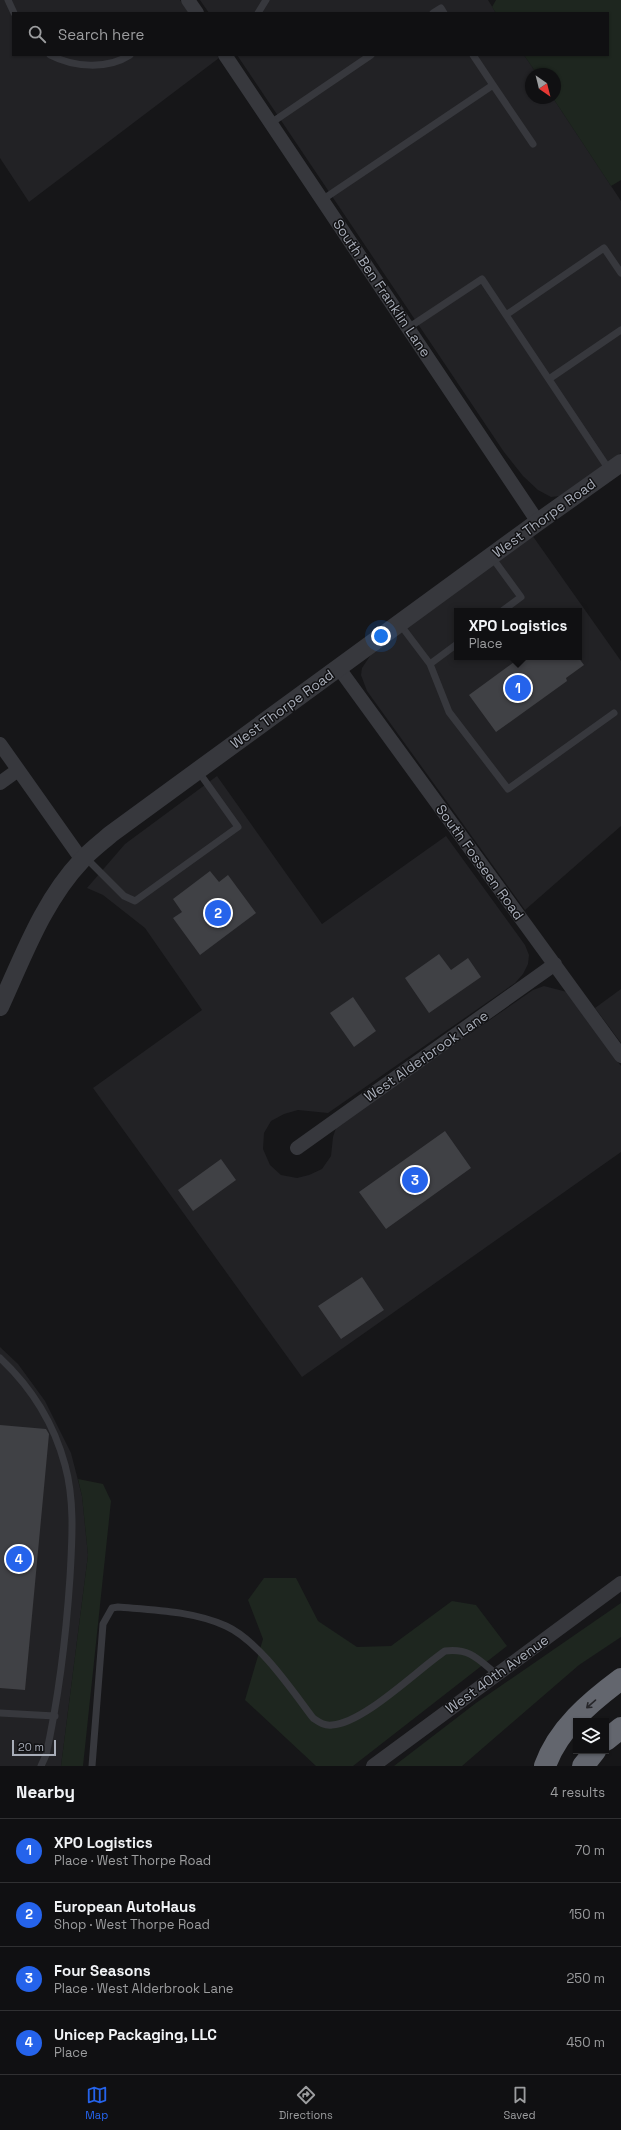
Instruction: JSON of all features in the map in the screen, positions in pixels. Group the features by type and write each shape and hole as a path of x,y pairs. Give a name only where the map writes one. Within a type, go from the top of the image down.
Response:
{"highway":[{"path":"545,1766 554,1745 575,1717 621,1679"},
{"path":"609,1738 621,1728"},
{"path":"583,1766 593,1754"}],"street":[{"name":"South Ben Franklin Lane","path":"226,56 538,522"},
{"name":"West Thorpe Road","path":"0,1007 41,919 55,896 83,859 111,834 338,667 616,467"},
{"name":"South Fosseen Road","path":"338,667 555,964 619,1048"},
{"path":"0,744 83,859"},
{"path":"0,783 18,770"},
{"name":"West Alderbrook Lane","path":"297,1148 555,964"},
{"name":"West 40th Avenue","path":"373,1766 621,1583"}],"lane":[{"path":"8,0 14,12"},
{"path":"259,12 266,0"},
{"path":"435,12 441,8 443,12"},
{"path":"53,56 85,66 123,60 129,56"},
{"path":"271,122 370,56"},
{"path":"474,56 533,144"},
{"path":"322,200 493,85"},
{"path":"506,315 604,248 621,273"},
{"path":"408,328 482,279 549,379 616,467"},
{"path":"549,379 621,330"},
{"path":"491,556 521,597 506,608"},
{"path":"399,623 430,664 449,712 508,790 614,713"},
{"path":"430,664 454,646"},
{"path":"83,859 124,896 135,901 238,827 198,771"},
{"path":"0,1358 11,1368 39,1404 53,1431 66,1466 71,1500 72,1539 61,1679 55,1716 42,1766"},
{"path":"92,1766 104,1624 107,1614 112,1608 118,1607 203,1618 227,1626 246,1639 275,1669 313,1718 320,1724 332,1726 346,1722 374,1706 445,1651 459,1650 474,1655 496,1674"},
{"path":"0,1713 55,1716"}],"shaded area":[{"path":"0,0 180,0 188,12 12,12 12,56 218,56 219,58 29,202 0,158"},
{"path":"200,0 488,0 495,12 208,12"},
{"path":"496,0 621,0 621,180 611,186 557,104 561,104 561,68 533,68 525,56 609,56 609,12 495,12 492,7"},
{"path":"238,56 525,56 533,68 525,68 525,104 557,104 621,201 621,453 560,496 551,497 538,490 523,476 504,452"},
{"path":"532,535 621,661 621,826 525,910 367,691 361,675 362,668 372,653"},
{"path":"217,776 322,924 446,836 525,945 529,955 528,964 523,974 515,983 328,1113 298,1110 284,1114 271,1121 264,1133 263,1149 270,1165 281,1175 297,1178 309,1175 322,1169 331,1156 333,1137 336,1128 348,1118 533,990 544,986 567,992 621,1066 621,1152 302,1377 93,1088 202,1010 145,928 103,895 87,888 125,844"},
{"path":"621,989 621,1043 595,1008"},
{"path":"0,1347 18,1364 45,1401 71,1453 82,1496 88,1555 61,1766 0,1766"},
{"path":"78,1479 103,1484 111,1501 83,1766 61,1766 88,1555 82,1496"},
{"path":"264,1578 296,1578 318,1621 357,1647 391,1646 452,1601 476,1605 507,1646 353,1766 316,1766 245,1700 263,1639 248,1600"},
{"path":"621,1603 621,1637 579,1665 462,1766 394,1766 476,1703"}],"building":[{"path":"517,660 580,660 584,665 566,678 567,681 496,732 469,695"},
{"path":"210,871 219,882 228,875 256,913 200,955 173,918 182,912 173,899"},
{"path":"439,954 451,970 468,958 481,977 429,1013 405,978"},
{"path":"353,997 376,1031 354,1047 330,1013"},
{"path":"445,1131 471,1168 386,1229 359,1192"},
{"path":"221,1159 236,1180 193,1211 178,1190"},
{"path":"362,1277 384,1310 341,1339 318,1306"},
{"path":"0,1425 46,1429 49,1434 25,1690 0,1688"}],"place":[{"name":"XPO Logistics","path":"518,688"},
{"name":"European AutoHaus","path":"218,913"},
{"name":"Four Seasons","path":"415,1180"},
{"name":"Unicep Packaging, LLC","path":"19,1559"}]}
